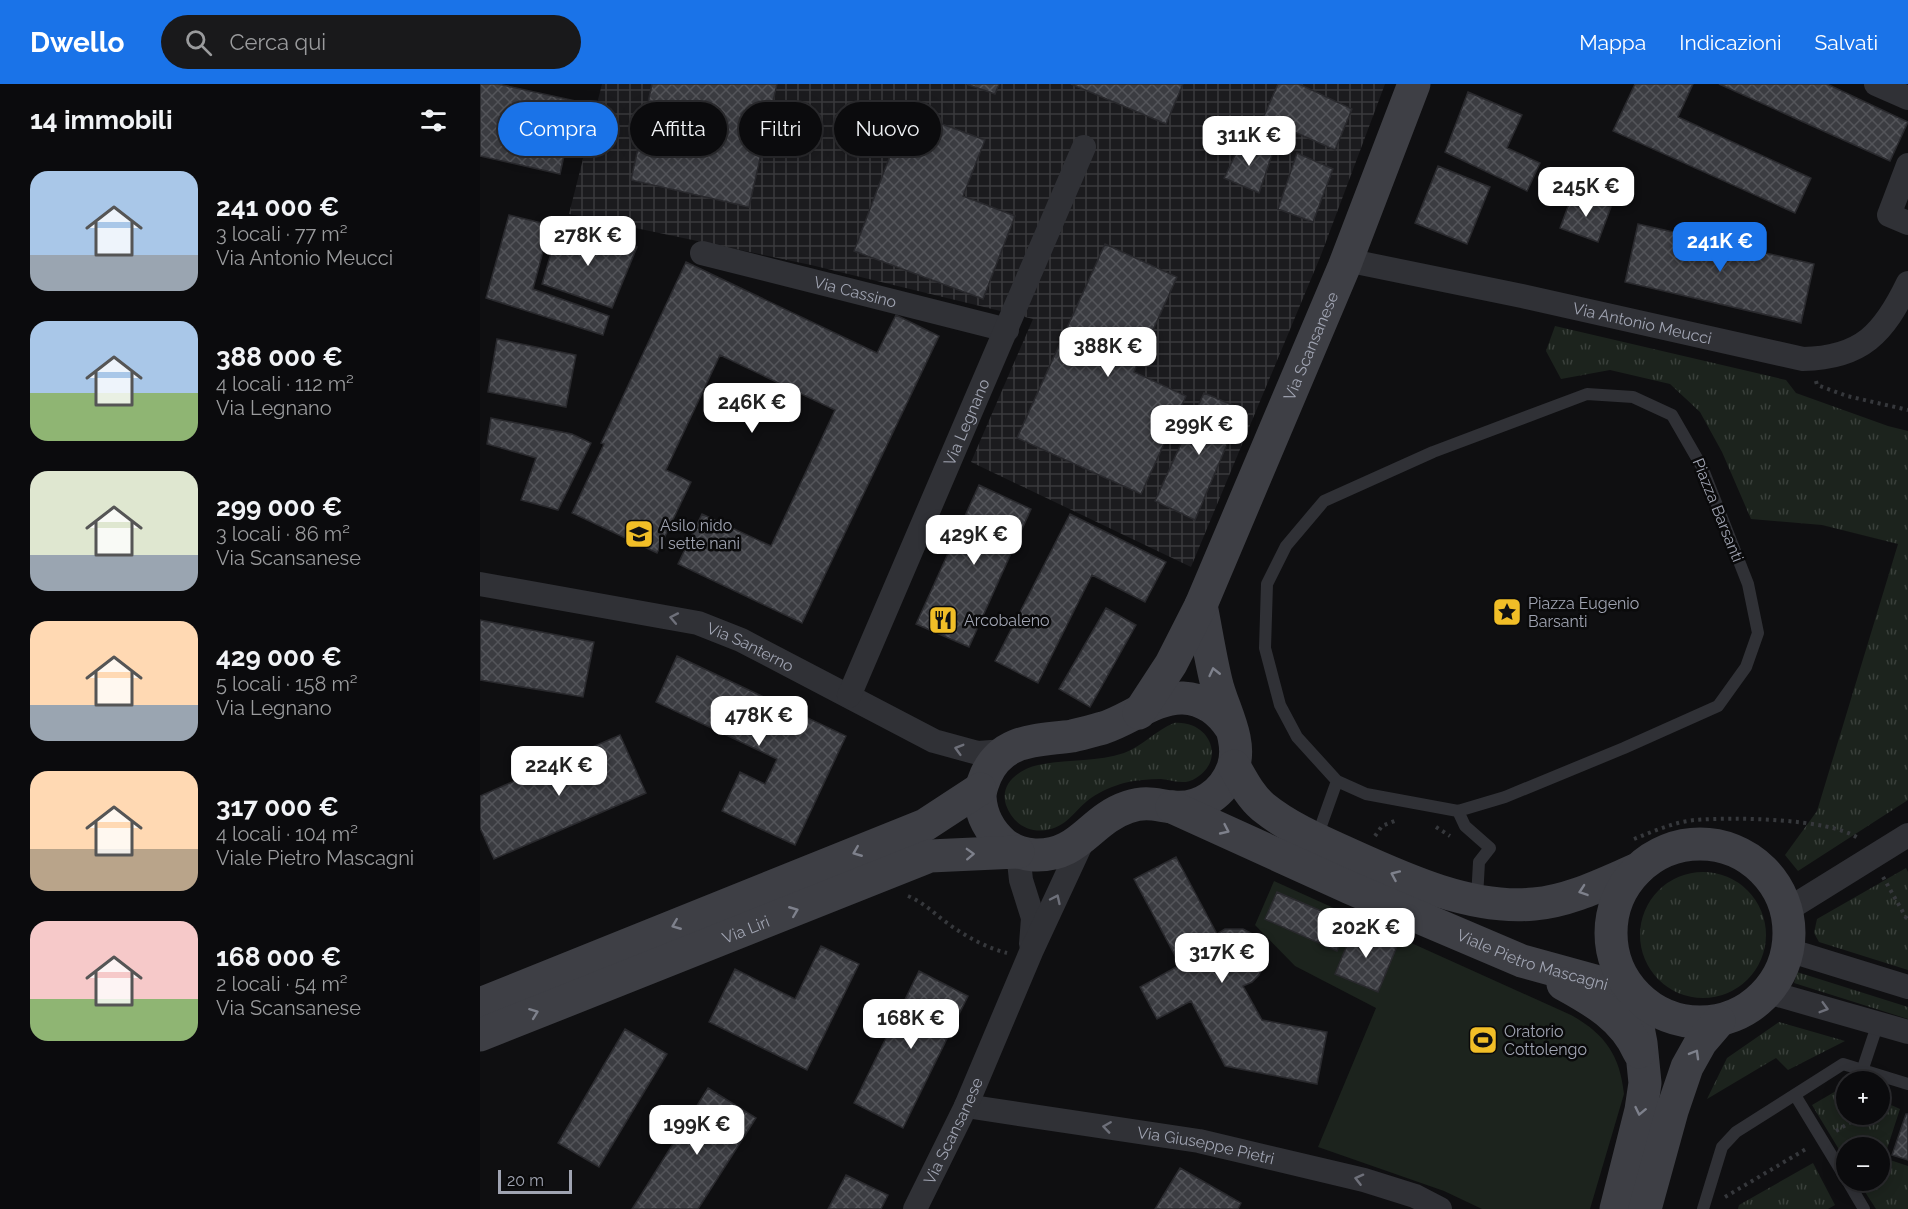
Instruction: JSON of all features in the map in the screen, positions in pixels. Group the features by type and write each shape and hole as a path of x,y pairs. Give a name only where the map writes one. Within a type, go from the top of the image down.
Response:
{"main road":[{"name":"Via Scansanese","path":"1138,713 1171,664 1201,605 1346,260 1414,84"},
{"path":"1201,605 1216,684 1235,740 1234,766"},
{"path":"1018,852 1004,844 989,826 981,808 980,789 990,767 1005,751 1019,744 1074,736 1106,727 1169,700 1194,700 1216,710 1231,728"},
{"name":"Via Scansanese","path":"1018,852 1030,855 1053,854 1064,850 1084,838 1105,818 1124,809 1159,803 1172,807 1192,806 1211,798 1221,789 1234,766"},
{"name":"Viale Pietro Mascagni","path":"1234,766 1249,792 1261,806 1316,840 1416,885 1476,900 1503,904 1555,901 1638,869 1663,851 1693,843 1724,846 1752,860 1774,882 1787,910 1790,930 1788,950 1781,972 1768,992 1746,1010 1719,1021 1695,1023 1671,1018 1649,1007 1631,991 1617,968 1610,942 1612,915 1621,890 1638,869"},
{"name":"Via Liri","path":"480,1004 925,825 980,789"},
{"name":"Viale Pietro Mascagni","path":"1172,807 1348,887 1522,961 1631,991"},
{"name":"Via Liri","path":"480,1035 930,856 1018,852"},
{"path":"1522,961 1608,1011 1629,1034 1643,1063"},
{"name":"Viale Pietro Mascagni","path":"1616,1209 1641,1110 1645,1083 1631,991"},
{"name":"Viale Pietro Mascagni","path":"1645,1209 1672,1111 1687,1067 1701,1042 1719,1021"}],"street":[{"path":"1876,84 1908,98"},
{"name":"Via Legnano","path":"849,696 1084,147"},
{"path":"1908,165 1889,215 1908,223"},
{"name":"Via Cassino","path":"702,254 1007,330"},
{"name":"Via Antonio Meucci","path":"1346,260 1803,358 1837,355 1868,340 1891,316 1908,283"},
{"name":"Via Santerno","path":"480,584 698,623 741,640 934,741 978,753 1005,751"},
{"path":"1787,910 1908,835"},
{"name":"Via Scansanese","path":"915,1209 966,1106 1029,956 1084,838"},
{"name":"Via Scansanese","path":"1018,852 1021,880 1033,918 1029,956"},
{"path":"1788,950 1908,987"},
{"path":"1768,992 1908,1032"},
{"name":"Via Giuseppe Pietri","path":"966,1106 1199,1141 1364,1180 1413,1203 1440,1209"}],"lane":[{"name":"Piazza Barsanti","path":"1587,394 1633,397 1672,415 1702,467 1748,584 1758,633 1746,667 1718,706 1505,797 1458,811 1366,794 1337,782 1297,737 1280,705 1265,648 1267,584 1286,546 1324,501 1434,452 1587,394"},
{"path":"1316,840 1337,782"},
{"path":"1458,811 1465,826 1490,848 1479,862 1476,900"},
{"path":"1863,1068 1878,1023"},
{"path":"1703,1209 1722,1147 1736,1132 1843,1064 1863,1068 1908,1084"},
{"path":"1795,1095 1836,1162"},
{"path":"1853,1191 1861,1204"}],"path":[{"path":"1803,358 1817,384 1847,396 1908,410"},
{"path":"902,894 931,909 962,933 989,948 1029,956"},
{"path":"1721,1202 1846,1125"}],"shaded area":[{"path":"602,84 1385,84 1321,255 1191,567 971,462 1033,319 811,265 569,214 584,156 618,156 618,102 597,102"}],"green space":[{"path":"1555,326 1786,380 1796,393 1908,431 1908,800 1798,871 1785,855 1817,811 1898,544 1822,525 1751,519 1722,452 1700,412 1670,384 1610,370 1561,379 1546,351"},
{"path":"1174,723 1197,728 1210,742 1211,761 1196,778 1183,782 1161,779 1142,780 1116,786 1095,795 1065,822 1048,830 1039,831 1023,826 1010,814 1006,805 1006,790 1013,778 1024,770 1049,763 1103,758 1124,753"},
{"path":"1906,868 1908,872 1908,970 1819,942 1814,933 1817,919"},
{"path":"1703,872 1727,876 1748,890 1762,911 1766,935 1762,959 1748,980 1727,994 1703,998 1679,994 1658,980 1644,959 1640,935 1644,911 1658,890 1679,876"},
{"name":"Oratorio Cottolengo","path":"1274,881 1571,1015 1602,1038 1619,1068 1624,1094 1590,1209 1482,1209 1444,1191 1318,1147 1376,1008 1295,966 1255,925"},
{"path":"1797,972 1908,1007 1908,1019 1794,983"},
{"path":"1779,1022 1845,1041 1788,1070 1776,1058 1707,1099 1727,1058"},
{"path":"1836,1091 1836,1125 1890,1125 1890,1104 1900,1109 1890,1140 1890,1137 1836,1137 1836,1145 1812,1105"},
{"path":"1890,1160 1908,1166 1908,1209 1876,1209 1864,1191 1890,1191"},
{"path":"1813,1163 1835,1205 1828,1209 1738,1209 1739,1205"}],"building":[{"path":"480,84 498,84 576,101 498,102 498,156 564,156 560,174 480,156"},
{"path":"652,84 777,84 773,102 739,102 739,156 761,156 749,207 631,180 636,156 727,156 727,102 648,102"},
{"path":"966,84 999,84 995,94"},
{"path":"1071,84 1183,84 1166,124"},
{"path":"1278,84 1299,84 1352,109 1335,150 1263,118"},
{"path":"1635,84 1693,84 1678,117 1811,178 1795,213 1613,131"},
{"path":"1719,84 1827,84 1908,122 1890,161"},
{"path":"1468,92 1522,115 1507,148 1540,163 1527,191 1445,152"},
{"path":"941,124 985,140 963,196 1015,216 983,299 854,251 890,156 941,156"},
{"path":"1242,141 1272,155 1259,193 1224,178"},
{"path":"1297,153 1333,169 1313,222 1278,209"},
{"path":"1438,166 1490,187 1467,244 1415,223"},
{"path":"1573,193 1611,207 1598,242 1560,228"},
{"path":"509,215 550,225 533,289 609,316 603,335 486,298"},
{"path":"1638,224 1814,264 1801,323 1625,282"},
{"path":"558,229 637,247 612,308 542,284"},
{"path":"1105,244 1177,277 1134,372 1186,396 1141,494 1017,438"},
{"path":"686,262 877,353 896,315 939,336 802,623 678,564 702,514 771,546 835,410 720,355 666,470 691,482 657,553 572,513 604,444 601,443"},
{"path":"497,339 576,355 566,407 488,392"},
{"path":"1204,393 1242,409 1195,520 1155,501"},
{"path":"491,418 572,434 591,443 558,510 521,500 536,458 487,444"},
{"path":"979,485 1031,509 969,647 916,624"},
{"path":"1070,514 1166,562 1145,602 1092,575 1038,683 995,661"},
{"path":"1106,608 1136,625 1090,707 1059,689"},
{"path":"480,620 594,642 583,697 480,680"},
{"path":"677,656 846,736 795,845 722,811 740,772 765,784 777,759 656,702"},
{"path":"620,735 646,793 494,859 480,828 480,796"},
{"path":"1176,857 1217,934 1225,929 1243,929 1251,933 1262,947 1263,966 1259,975 1252,982 1243,986 1262,1020 1327,1032 1317,1084 1225,1066 1191,1001 1157,1019 1140,987 1180,965 1134,879"},
{"path":"1277,892 1349,923 1337,951 1265,919"},
{"path":"1355,926 1398,944 1378,992 1335,974"},
{"path":"821,946 859,964 807,1070 709,1022 735,969 795,999"},
{"path":"919,971 968,996 903,1128 854,1103"},
{"path":"625,1029 667,1054 599,1167 558,1143"},
{"path":"708,1088 756,1118 698,1209 632,1209"},
{"path":"1906,1114 1908,1114 1908,1160 1892,1155"},
{"path":"1180,1168 1241,1203 1238,1209 1155,1209"},
{"path":"846,1175 888,1195 881,1209 828,1209"}],"place":[{"name":"Asilo nido I sette nani","path":"639,534"},
{"name":"Piazza Eugenio Barsanti","path":"1507,612"},
{"name":"Arcobaleno","path":"943,620"},
{"name":"Oratorio Cottolengo","path":"1483,1040"}]}
